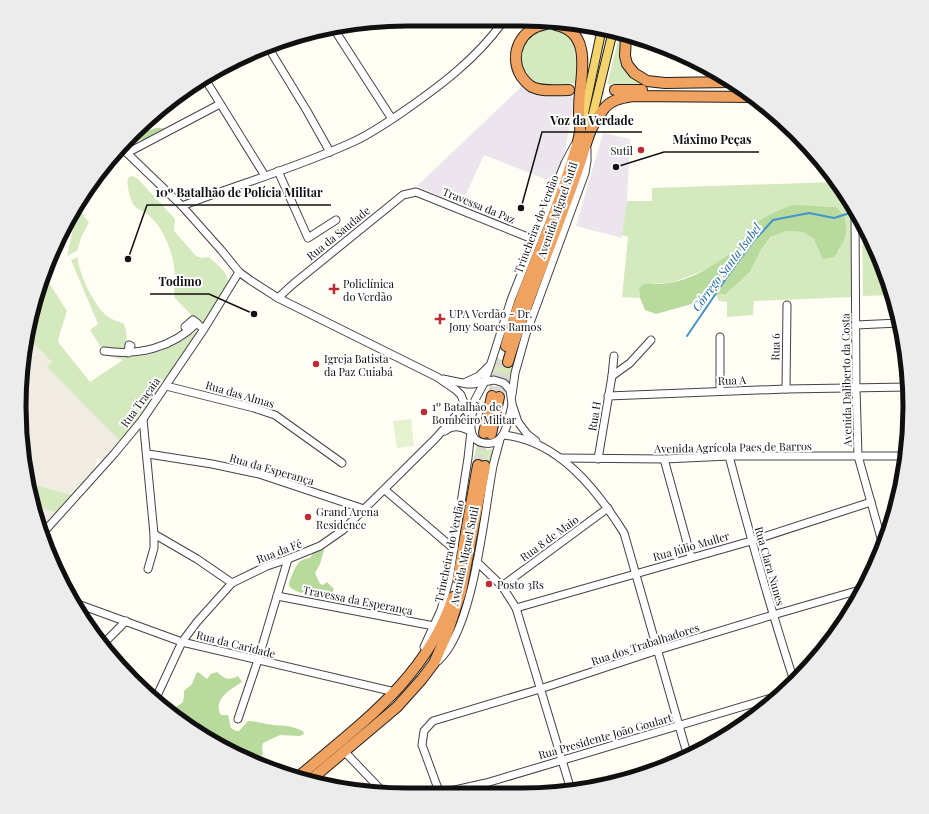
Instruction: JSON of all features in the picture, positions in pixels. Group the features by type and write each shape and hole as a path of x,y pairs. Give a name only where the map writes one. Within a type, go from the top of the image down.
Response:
{"highway":[{"path":"537,27 524,34 518,44 516,51 516,65 523,79 530,86 544,90 569,90"},
{"path":"569,29 579,41 582,50 579,116 583,137"},
{"path":"626,40 625,56 628,64 634,73 647,81 665,83 721,82"},
{"path":"615,90 733,89"},
{"path":"583,137 607,105 612,101 623,98 644,96 742,96"},
{"name":"Trincheira do Verdão","path":"505,361 513,318 583,137"},
{"path":"488,433 495,397"},
{"name":"Trincheira do Verdão","path":"422,659 446,618 455,591 481,466 461,592 455,613 434,663"},
{"name":"Avenida Miguel Sutil","path":"302,773 381,706 395,692 422,659"},
{"name":"Avenida Miguel Sutil","path":"314,777 397,707 434,663"}],"main road":[{"name":"Avenida Miguel Sutil","path":"583,137 601,34"},
{"name":"Avenida Miguel Sutil","path":"583,137 611,37"}],"street":[{"path":"182,206 330,152 356,140 392,119 446,80 476,54 500,26"},
{"path":"336,32 392,119"},
{"path":"271,51 330,152"},
{"path":"208,82 265,176"},
{"path":"220,104 127,153 182,206 239,272 266,292 437,377 456,390 464,402 471,422 470,431 475,440 481,443 493,443 502,437 523,438 560,458 583,478 608,508 624,534 686,751"},
{"name":"Avenida Miguel Sutil","path":"471,422 475,400 484,382 511,300 534,240 571,150 583,137"},
{"name":"Avenida Miguel Sutil","path":"512,395 515,373 526,334 584,173 587,161 583,137"},
{"path":"278,171 308,238 336,220"},
{"name":"Travessa da Paz","path":"416,192 534,240"},
{"name":"Rua da Saudade","path":"278,298 403,195 416,192"},
{"name":"Avenida Daliberto da Costa","path":"855,222 858,456 880,536"},
{"name":"Rua Traçaia","path":"46,529 114,454 143,419 204,329 239,272"},
{"name":"Rua 6","path":"786,306 786,389"},
{"path":"185,327 193,320 204,329"},
{"path":"104,351 130,349 147,351 187,333 197,323"},
{"path":"856,325 894,323"},
{"path":"720,337 720,391"},
{"path":"612,376 630,363 651,340"},
{"name":"Rua H","path":"598,459 614,356"},
{"path":"462,383 479,376 491,363"},
{"path":"437,377 473,384 494,380 501,381 508,387 512,395 512,404 518,422 527,434 545,449"},
{"name":"Rua das Almas","path":"166,386 254,408 275,415 342,463"},
{"name":"Rua A","path":"608,396 786,389 902,387"},
{"name":"Rua da Fé","path":"158,694 182,642 197,622 232,584 267,566 288,560 320,546 344,530 435,439 460,411 464,402"},
{"name":"Avenida Miguel Sutil","path":"434,663 443,655 456,633 463,616 477,562 493,464 508,424 512,404"},
{"path":"143,419 148,454 154,534 154,548 148,569"},
{"name":"Rua da Fé","path":"435,439 454,426 459,426 470,431"},
{"name":"Avenida Miguel Sutil","path":"422,659 424,648 441,610 448,586 468,458 470,431"},
{"name":"Rua da Esperança","path":"148,454 212,464 259,474 364,509"},
{"name":"Avenida Agrícola Paes de Barros","path":"560,458 664,459 729,456 900,456"},
{"name":"Rua Clara Nunes","path":"729,456 772,615 792,675"},
{"path":"664,459 691,557"},
{"path":"385,490 454,549"},
{"name":"Rua Júlio Muller","path":"516,608 751,541 871,502"},
{"name":"Rua 8 de Maio","path":"502,586 608,508"},
{"path":"154,534 197,559 232,584"},
{"path":"238,719 258,660 288,560"},
{"path":"477,562 502,586 516,608 569,785"},
{"path":"474,573 486,571"},
{"name":"Rua dos Trabalhadores","path":"437,788 422,744 424,731 433,721 540,689 658,650 856,591"},
{"name":"Travessa da Esperança","path":"277,596 434,626"},
{"name":"Rua da Caridade","path":"82,605 182,642 395,692"},
{"path":"106,641 126,621"},
{"name":"Rua Presidente João Goulart","path":"462,788 765,700"},
{"path":"344,751 378,787"}],"shaded area":[{"path":"522,86 528,89 554,95 571,96 574,98 565,152 553,182 484,155 461,205 417,186"},
{"path":"603,133 630,139 627,201 622,238 576,226"},
{"path":"32,341 52,362 47,367 121,442 106,461 97,458 95,469 97,470 73,495 34,485 29,457 26,407 29,357"},
{"path":"40,508 59,513 45,527"}],"green space":[{"path":"547,29 558,30 572,39 577,54 576,83 550,86 535,84 525,76 519,59 520,51 531,34"},
{"path":"619,38 623,40 633,79 648,86 607,84"},
{"path":"156,128 164,128 142,140 135,141 144,132"},
{"path":"132,176 137,178 175,219 174,231 196,256 202,258 209,257 222,268 228,279 228,283 203,323 199,323 174,297 174,269 170,249 156,222 146,213 135,207 132,202 128,178"},
{"path":"829,182 850,214 852,297 754,301 753,315 727,317 727,302 719,301 715,294 726,294 750,272 762,248 772,237 787,231 802,232 813,238 823,258 839,251 846,235 844,215 836,207 810,206 745,234 737,247 720,262 705,270 668,284 654,283 639,288 640,298 622,297 628,237 622,235 627,201 652,201 652,188"},
{"path":"792,205 836,207 844,215 846,234 834,257 823,259 813,238 802,232 787,231 771,237 762,248 750,272 726,294 715,294 699,302 656,314 645,310 640,298 639,288 644,284 663,284 696,275 722,259 736,248 746,233 756,223 773,213"},
{"path":"81,210 89,222 81,238 77,251 67,256 75,219"},
{"path":"862,235 874,261 886,295 863,296"},
{"path":"78,257 80,271 97,305 109,317 124,324 126,330 127,350 101,347 90,330 98,324 71,260"},
{"path":"48,281 67,311 58,342 90,382 123,360 107,355 134,356 154,353 178,343 200,329 140,418 121,442 46,367 51,362 32,341 39,308"},
{"path":"498,355 500,361 504,364 515,360 509,382 502,377 491,376"},
{"path":"411,419 414,446 397,448 393,421"},
{"path":"476,447 486,450 493,449 490,468 484,461 478,461 473,465"},
{"path":"34,485 73,495 59,513 40,508"},
{"path":"322,548 324,550 320,564 315,573 320,584 323,585 327,582 334,589 332,593 326,598 306,594 291,588 289,585 290,581 298,563 304,559 310,558 313,553"},
{"path":"198,672 207,679 211,674 217,672 227,678 238,676 242,682 228,692 219,704 221,715 228,715 231,728 236,731 239,731 248,721 251,721 291,727 303,731 304,734 300,736 280,735 263,743 263,754 259,758 216,737 175,709 183,702 184,691 192,684"}],"waterway":[{"name":"Córrego Santa Isabel","path":"687,336 752,243 773,220 809,213 834,218 850,213"}],"tunnel":[{"path":"579,90 615,90"},
{"path":"492,396 502,360"},
{"path":"499,397 505,374"},
{"path":"478,465 484,433"}],"place":[{"name":"Sutil","path":"641,150"},
{"name":"Máximo Peças","path":"616,167"},
{"name":"Voz da Verdade","path":"521,208"},
{"name":"10º Batalhão de Polícia Militar","path":"128,259"},
{"name":"Policlínica do Verdão","path":"334,289"},
{"name":"Todimo","path":"254,314"},
{"name":"UPA Verdão - Dr. Jony Soares Ramos","path":"440,319"},
{"name":"Igreja Batista da Paz Cuiabá","path":"316,364"},
{"name":"1º Batalhão de Bombeiro Militar","path":"424,412"},
{"name":"Grand Arena Residence","path":"308,517"},
{"name":"Posto 3Rs","path":"489,584"}]}
